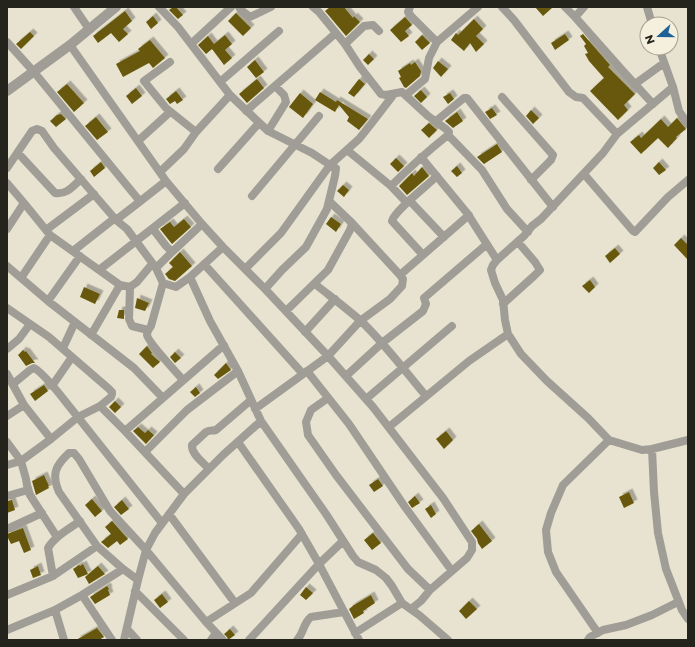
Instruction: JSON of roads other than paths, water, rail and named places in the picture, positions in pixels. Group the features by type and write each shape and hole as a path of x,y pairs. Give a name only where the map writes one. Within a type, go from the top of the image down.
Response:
{"street":[{"path":"74,7 89,29"},
{"path":"7,91 70,45 116,7"},
{"path":"159,7 178,27 230,95 259,123 268,131 312,153 336,168 327,209 306,247 265,289"},
{"path":"191,44 231,7"},
{"path":"239,7 250,17 271,7"},
{"path":"313,7 319,12 345,44 360,68 380,94 386,95 402,92 428,116 449,132 448,135 482,170 508,209 528,232"},
{"path":"406,95 425,79 429,58 437,42 478,7"},
{"path":"502,7 514,20 569,92 576,97 583,98 617,134"},
{"path":"565,7 653,104"},
{"path":"575,17 584,7"},
{"path":"407,8 411,16 437,42"},
{"path":"345,44 364,26 373,25 379,32"},
{"path":"220,82 278,31"},
{"path":"246,111 336,33"},
{"path":"7,42 34,72 138,199 138,203"},
{"path":"70,45 166,181 223,247 286,311 366,399 443,498 472,542 472,550 467,558 430,590 421,601 411,609"},
{"path":"662,56 673,87 679,111 688,124"},
{"path":"170,62 144,81 170,112 196,132"},
{"path":"634,84 664,63"},
{"path":"268,131 286,102 284,95 275,86"},
{"path":"673,87 617,134 603,153 584,174 518,242 497,260 491,270 503,300 508,334 521,354 609,440 642,450 688,440"},
{"path":"245,269 281,233 330,165 358,139 394,94"},
{"path":"160,172 184,149 196,132 230,95"},
{"path":"502,97 553,155 551,160 531,180"},
{"path":"436,121 464,98 467,98 553,207"},
{"path":"138,141 170,112"},
{"path":"252,196 319,116"},
{"path":"218,169 259,123"},
{"path":"7,168 32,131 37,129 42,130 54,148 115,219 127,229 154,266 163,283 147,337 183,380"},
{"path":"391,186 405,171 448,135"},
{"path":"347,150 391,186 444,237"},
{"path":"18,153 55,193 61,194 66,192 81,179"},
{"path":"421,157 469,216 497,260"},
{"path":"584,174 635,232 668,197 688,180"},
{"path":"423,255 392,221 408,202 437,176"},
{"path":"48,301 76,254 115,219 166,181"},
{"path":"7,183 48,233 120,285 130,287 137,282 202,224"},
{"path":"21,278 48,233 94,194"},
{"path":"255,409 328,356 360,321 390,299 402,286 403,279 400,275 352,223 329,201"},
{"path":"7,229 24,203"},
{"path":"99,270 185,203"},
{"path":"400,275 469,216"},
{"path":"286,311 328,270 350,230 352,223"},
{"path":"152,228 172,252"},
{"path":"503,304 540,270 518,242"},
{"path":"346,376 382,344 423,311 426,304 424,298 487,244"},
{"path":"163,283 176,287 190,277 223,247"},
{"path":"204,264 328,398 349,424 405,508 452,571"},
{"path":"7,266 74,322 134,368 162,398"},
{"path":"190,277 210,320 238,371 261,421 326,514 353,556 358,562 376,570 386,578 402,603 448,640"},
{"path":"315,284 360,321 382,344 426,396"},
{"path":"91,335 120,285"},
{"path":"130,287 129,319 132,326 148,330"},
{"path":"305,332 335,299"},
{"path":"7,308 63,348 112,392 111,397 100,406 78,417 21,461 7,466"},
{"path":"63,348 74,322"},
{"path":"7,349 19,338 30,324"},
{"path":"366,399 452,326"},
{"path":"388,427 469,360 508,334"},
{"path":"125,431 224,344"},
{"path":"52,386 72,357"},
{"path":"51,439 24,405 9,380 34,368 38,370 78,417 162,523"},
{"path":"145,452 187,410 238,371"},
{"path":"328,398 310,410 306,422 308,435 336,475 408,569 430,590"},
{"path":"209,469 193,452 191,448 192,445 208,430 216,430 251,400"},
{"path":"7,416 24,405"},
{"path":"100,406 184,494"},
{"path":"124,640 146,550 155,533 184,494 261,421"},
{"path":"598,633 556,572 548,552 546,530 551,513 563,485 609,440"},
{"path":"7,442 21,461 30,496 57,537"},
{"path":"238,442 302,534 357,636 402,603"},
{"path":"652,449 658,534 666,569 678,602 688,619"},
{"path":"138,580 97,546 56,485 54,474 61,460 69,453 74,453 79,459 110,512 146,550 206,622 223,640"},
{"path":"7,496 28,490"},
{"path":"7,529 42,513"},
{"path":"169,514 235,603"},
{"path":"53,576 48,548 51,542 80,521"},
{"path":"206,622 251,593 302,534"},
{"path":"249,640 319,564 343,541"},
{"path":"7,595 53,576 97,546"},
{"path":"7,630 55,610 123,569"},
{"path":"135,591 184,640"},
{"path":"82,595 112,640"},
{"path":"588,640 590,637 603,630 626,625 652,615 678,602"},
{"path":"55,610 64,640"},
{"path":"301,639 307,620 311,617 344,612"},
{"path":"127,629 137,640"},
{"path":"211,640 216,633"}]}
